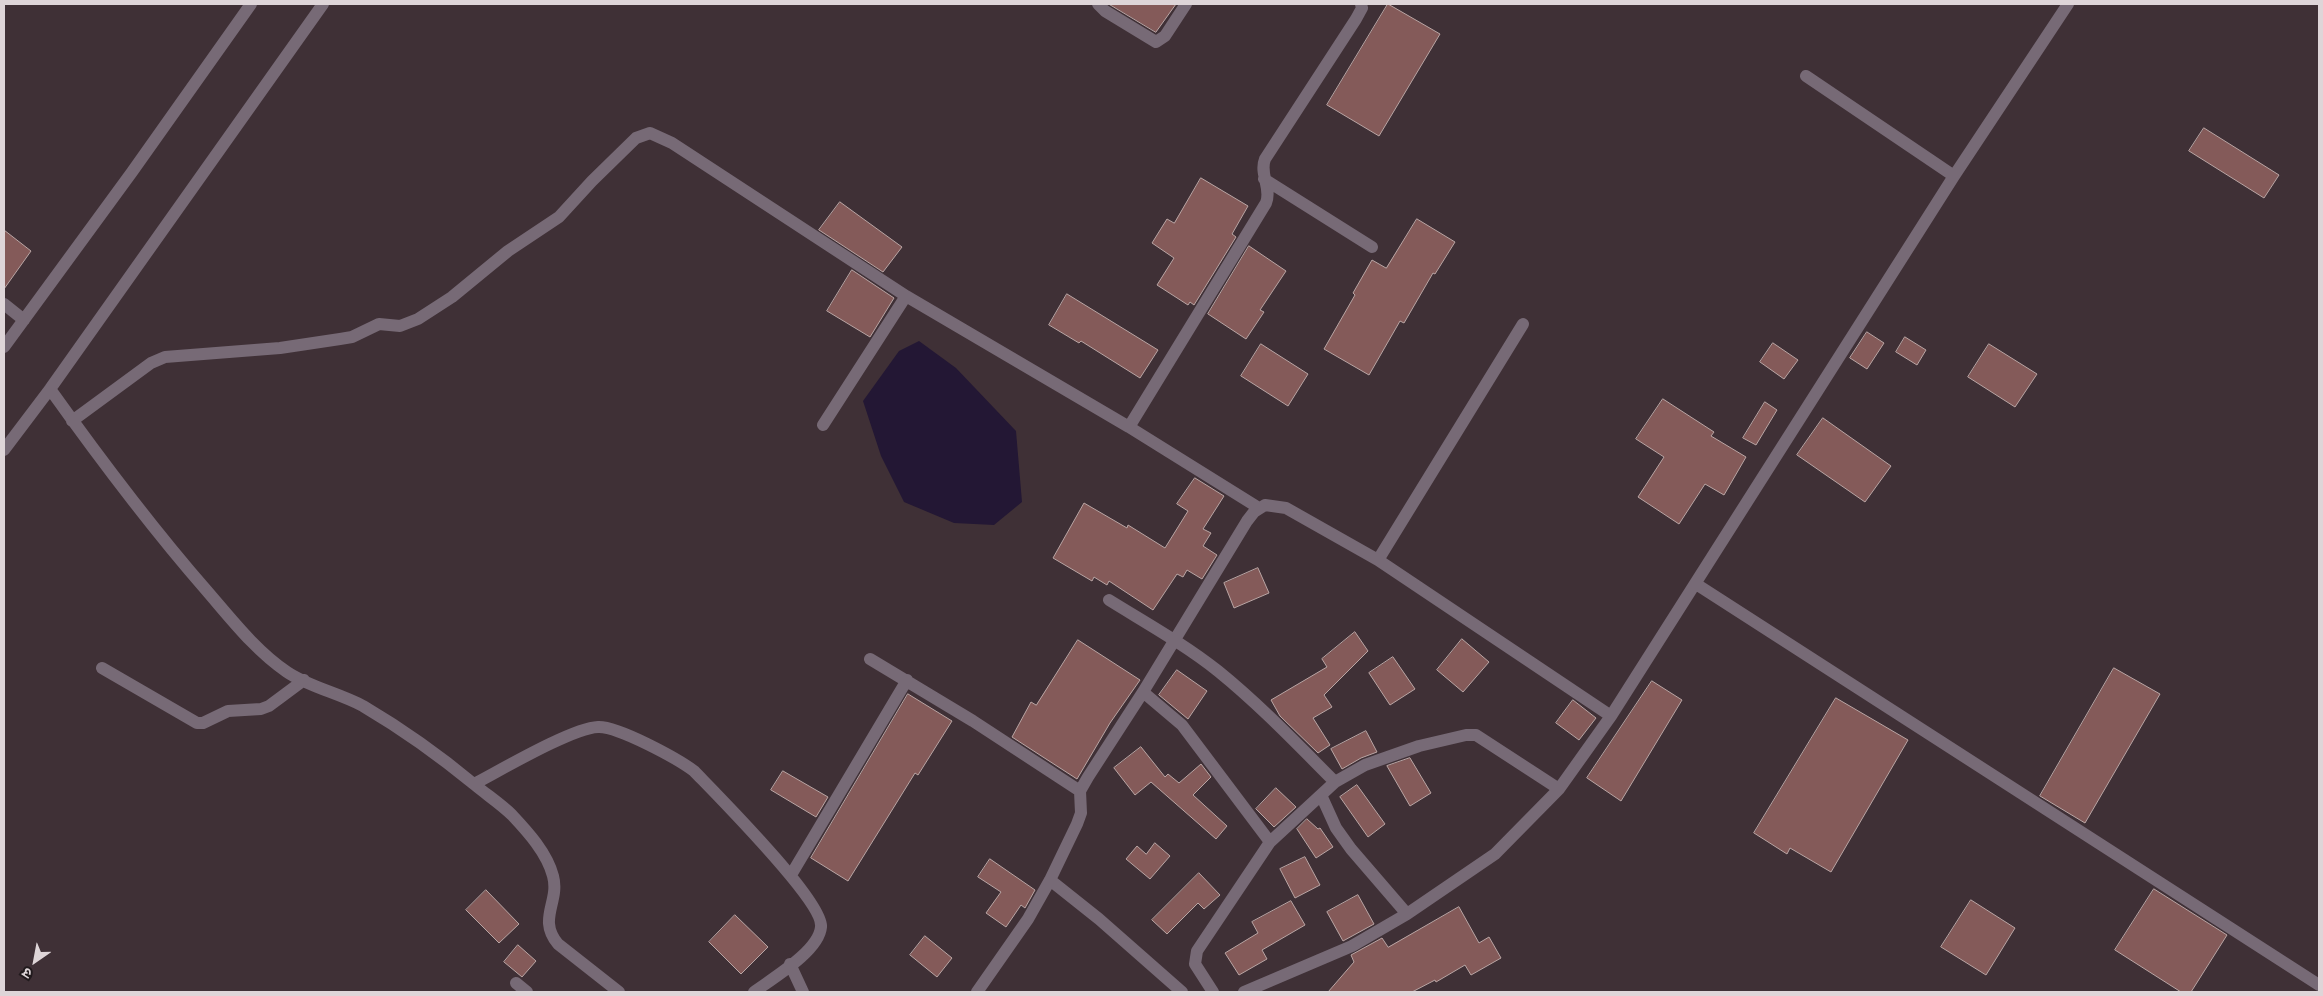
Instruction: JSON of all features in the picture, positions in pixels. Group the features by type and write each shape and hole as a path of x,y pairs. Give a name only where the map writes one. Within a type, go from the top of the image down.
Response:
{"street":[{"path":"4,347 132,172 251,4"},
{"path":"4,450 50,390 323,4"},
{"path":"1098,4 1105,11 1156,42 1165,36 1186,4"},
{"path":"1129,427 1266,203 1269,194 1264,179 1263,165 1265,159 1356,19 1362,8 1361,4"},
{"path":"1249,991 1352,946 1407,914 1495,854 1559,789 1611,716 1954,176 2068,4"},
{"path":"1806,76 1954,176"},
{"path":"72,421 151,363 165,357 280,348 340,339 352,337 379,324 400,326 418,319 452,297 508,251 559,217 636,138 650,133 672,143 906,296 1129,427 1259,508"},
{"path":"1264,179 1372,247"},
{"path":"823,425 906,296"},
{"path":"4,304 24,320"},
{"path":"1378,560 1523,324"},
{"path":"50,390 176,556 235,624 271,660 289,674 361,705 408,735 510,813 529,834 547,862 553,876 555,887 548,922 552,936 558,944 619,992"},
{"path":"978,992 1028,919 1050,880 1081,813 1080,791 1143,692 1247,521 1259,508 1274,504 1286,508 1378,560 1611,716"},
{"path":"1696,584 2319,985"},
{"path":"1109,600 1175,640 1241,690 1335,782"},
{"path":"870,658 1080,791"},
{"path":"102,668 197,723 203,723 228,711 261,709 269,706 304,680"},
{"path":"791,875 907,680"},
{"path":"1143,692 1182,725 1270,842"},
{"path":"474,784 557,742 588,729 600,727 614,731 679,760 694,772 791,875 820,920 821,926 816,941 809,950 754,992"},
{"path":"1213,992 1195,964 1197,950 1270,842 1335,782 1365,765 1419,746 1466,735 1476,735 1559,789"},
{"path":"1321,795 1336,828 1350,849 1407,914"},
{"path":"1050,880 1099,919 1182,992"},
{"path":"790,964 802,992"},
{"path":"516,983 528,992"}],"shaded area":[{"path":"919,341 956,368 1016,431 1022,502 994,525 954,523 904,502 881,456 863,401 899,351"}],"building":[{"path":"1109,4 1176,4 1156,32"},
{"path":"1388,4 1440,34 1379,136 1327,105"},
{"path":"2204,128 2279,175 2264,198 2189,151"},
{"path":"1201,178 1248,206 1232,234 1236,237 1194,305 1190,302 1188,305 1157,285 1174,258 1152,243 1167,219 1174,223"},
{"path":"840,202 902,247 883,272 819,230"},
{"path":"1417,219 1455,242 1435,274 1433,273 1404,323 1400,321 1369,375 1324,349 1355,295 1353,293 1372,260 1386,268"},
{"path":"4,230 31,251 4,289"},
{"path":"1249,246 1286,271 1260,310 1264,312 1246,339 1208,314"},
{"path":"852,270 894,298 870,337 827,311"},
{"path":"1067,294 1158,350 1140,378 1081,341 1079,343 1049,325"},
{"path":"1867,332 1884,343 1867,369 1850,358"},
{"path":"1905,337 1926,350 1917,365 1896,352"},
{"path":"1773,343 1798,360 1784,379 1760,362"},
{"path":"1261,344 1308,374 1288,406 1241,376"},
{"path":"1989,344 2037,374 2015,407 1968,377"},
{"path":"1663,399 1714,432 1711,436 1746,457 1724,495 1705,484 1679,524 1638,497 1664,457 1636,439"},
{"path":"1765,402 1777,410 1756,445 1743,438"},
{"path":"1823,418 1891,466 1865,502 1797,455"},
{"path":"1195,478 1224,496 1203,529 1211,533 1203,546 1217,555 1202,579 1187,570 1183,577 1177,574 1153,610 1109,581 1107,585 1094,577 1092,581 1053,558 1084,503 1127,528 1128,525 1165,548 1188,511 1177,504"},
{"path":"1258,568 1269,593 1234,608 1224,583"},
{"path":"1355,632 1368,651 1324,695 1332,707 1313,718 1330,745 1318,753 1280,716 1271,700 1327,667 1322,659"},
{"path":"1462,639 1489,662 1463,692 1437,670"},
{"path":"1078,640 1140,680 1110,723 1077,779 1012,737 1031,702 1036,705"},
{"path":"1393,657 1415,689 1390,705 1369,673"},
{"path":"2114,668 2160,694 2085,823 2040,796"},
{"path":"1177,670 1207,691 1188,719 1159,695"},
{"path":"1652,681 1682,700 1621,801 1587,778"},
{"path":"908,694 952,721 918,775 915,773 848,881 811,858"},
{"path":"1836,698 1908,740 1831,872 1790,848 1787,854 1754,833"},
{"path":"1573,700 1596,718 1579,740 1556,723"},
{"path":"1366,731 1377,752 1361,758 1342,769 1331,749"},
{"path":"1141,747 1165,777 1168,774 1179,783 1201,764 1211,777 1193,795 1227,826 1216,839 1151,782 1135,795 1114,768"},
{"path":"1410,758 1431,793 1410,806 1387,766"},
{"path":"783,771 828,797 816,817 771,790"},
{"path":"1357,785 1385,824 1368,837 1340,797"},
{"path":"1276,788 1296,807 1274,827 1256,809"},
{"path":"1307,819 1318,829 1320,828 1333,847 1316,858 1297,829"},
{"path":"1155,843 1170,856 1150,879 1126,859 1137,846 1146,854"},
{"path":"1305,857 1320,885 1295,898 1280,869"},
{"path":"990,859 1035,890 1025,908 1021,905 1006,927 986,913 1001,892 978,877"},
{"path":"1199,873 1220,895 1204,909 1198,903 1167,934 1152,920"},
{"path":"2154,889 2227,935 2191,992 2181,992 2115,950"},
{"path":"486,890 519,924 499,943 466,910"},
{"path":"1358,895 1374,924 1343,941 1327,912"},
{"path":"1971,900 2015,928 1986,975 1941,947"},
{"path":"1291,901 1305,925 1262,950 1267,959 1239,975 1225,953 1258,933 1252,922"},
{"path":"1459,907 1479,943 1489,937 1501,958 1471,975 1465,965 1436,982 1435,980 1412,992 1328,992 1354,962 1351,955 1382,938 1388,947"},
{"path":"735,915 768,947 741,974 709,942"},
{"path":"925,936 952,958 937,977 910,955"},
{"path":"518,945 536,961 522,977 504,962"}]}
